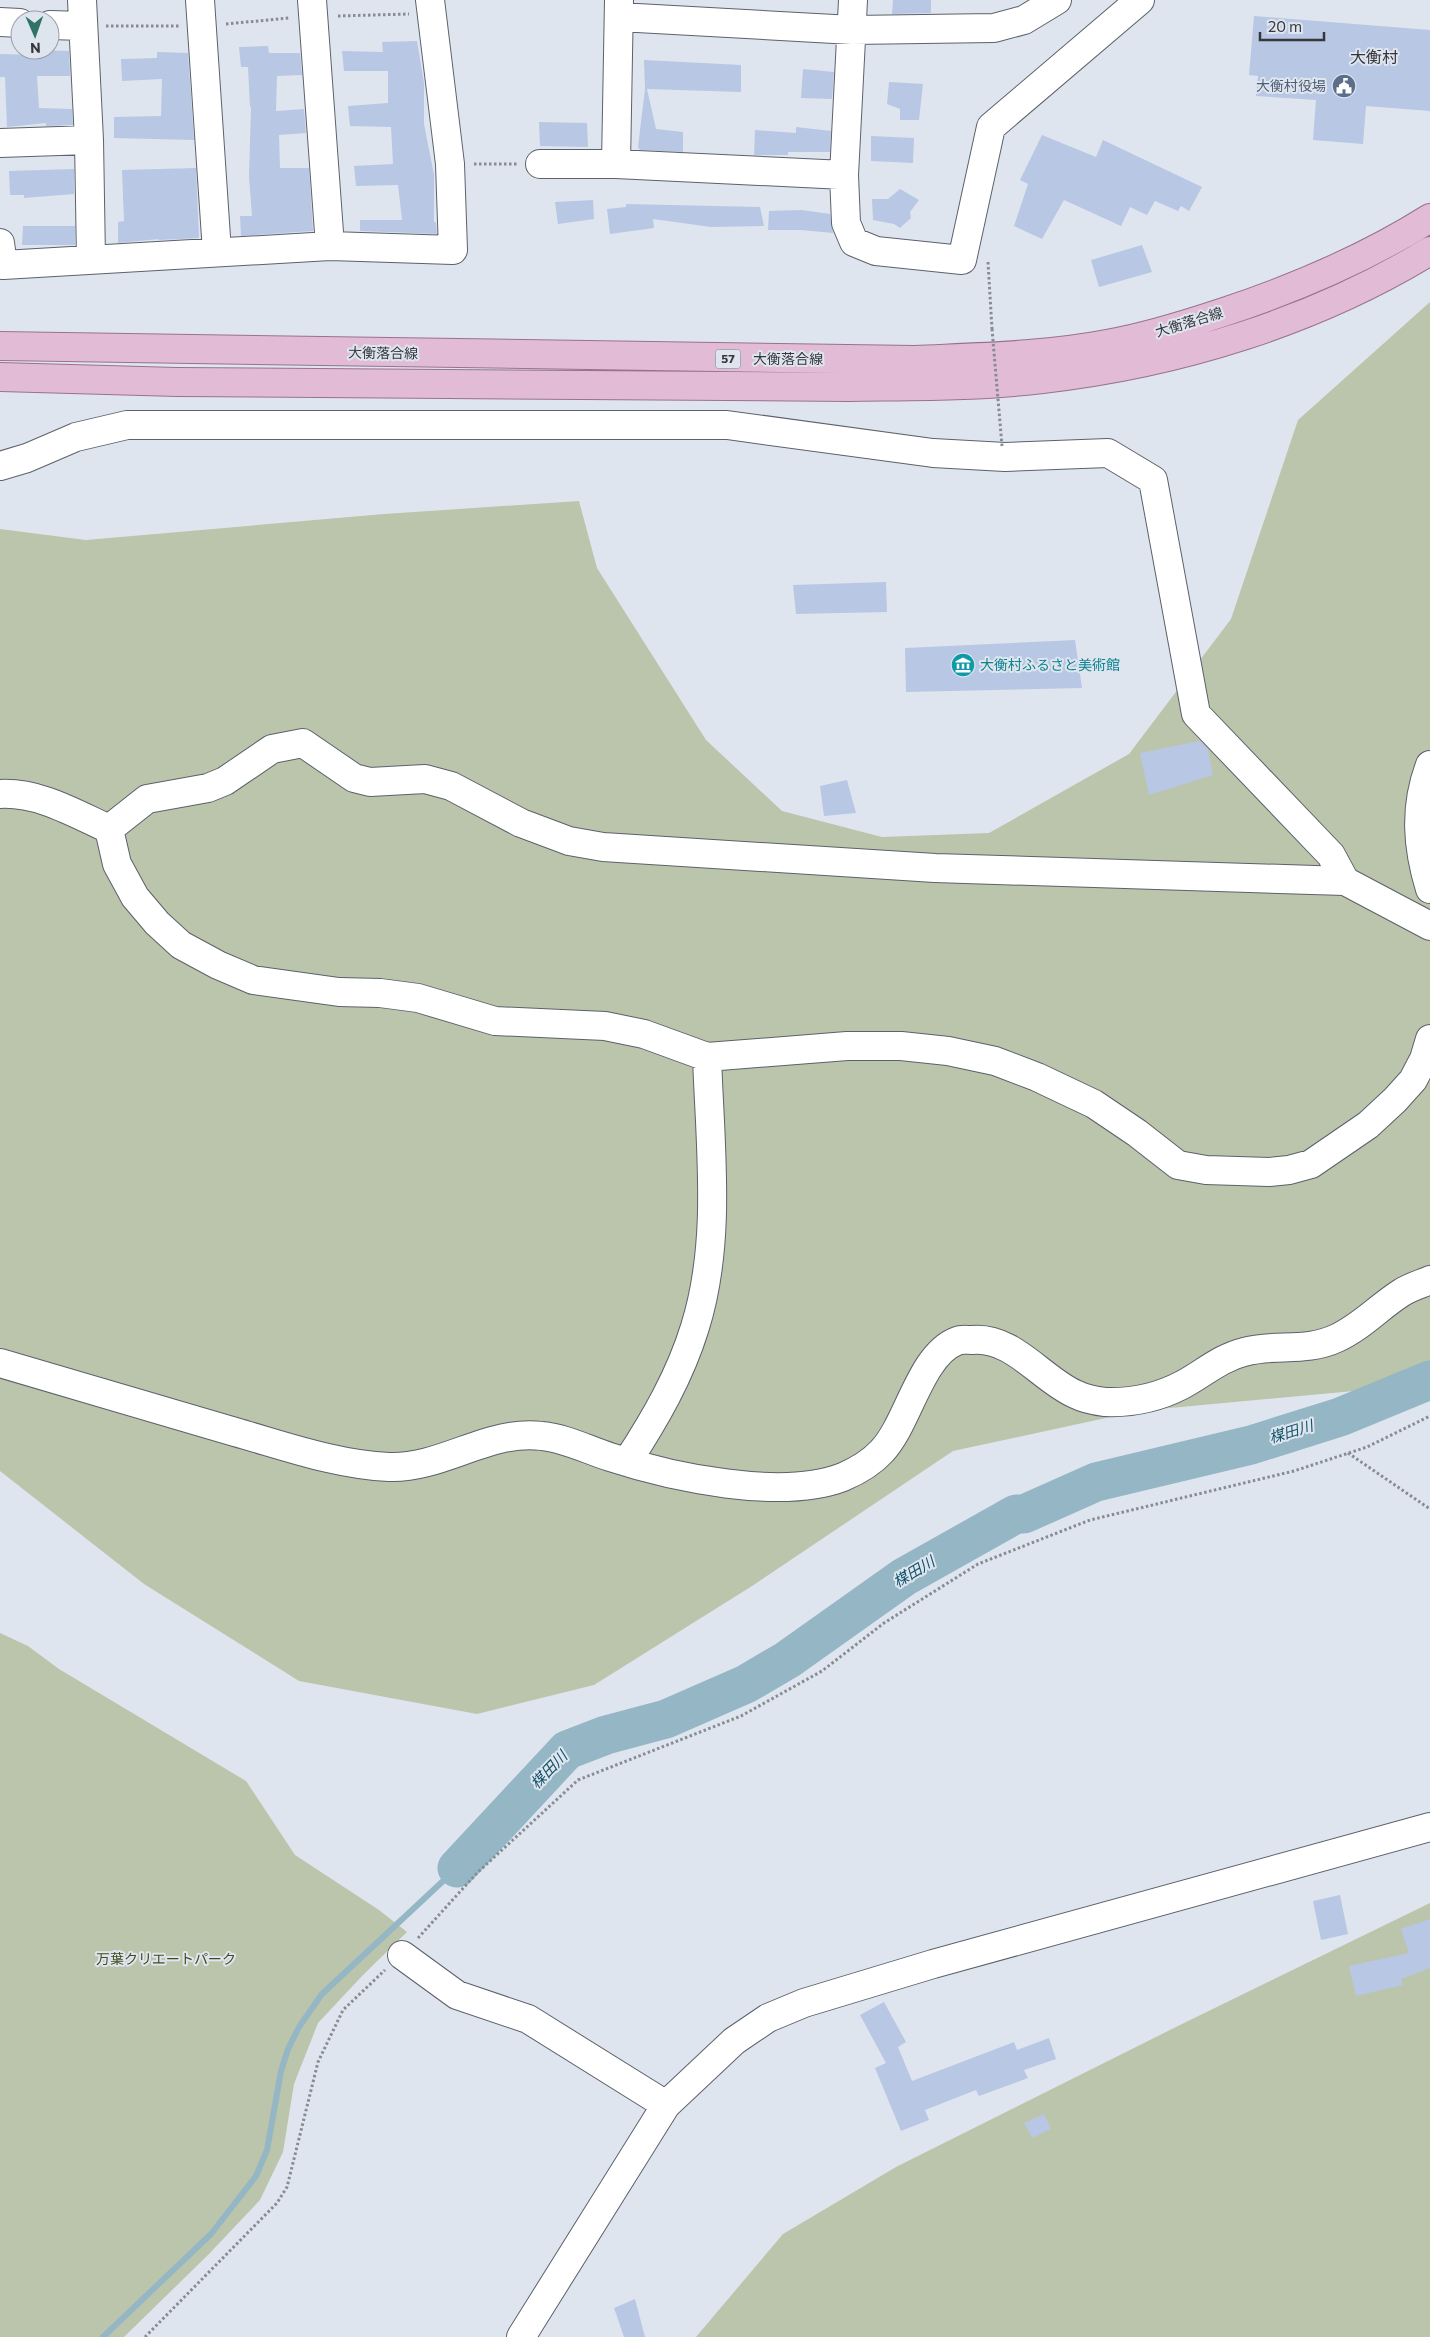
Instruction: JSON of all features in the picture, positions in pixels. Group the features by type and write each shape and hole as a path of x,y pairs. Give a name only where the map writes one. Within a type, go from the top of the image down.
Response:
{"main road":[{"name":"大衡落合線","path":"0,346 905,360 1038,354 1107,344 1170,330 1286,291 1352,262 1430,218"},
{"name":"大衡落合線","path":"0,377 187,382 849,387 942,386 1042,379 1110,369 1238,337 1318,308 1430,251"}],"street":[{"path":"853,0 844,174 846,223 854,242 876,251 975,261 991,127 1140,0"},
{"path":"616,164 619,9 852,30 994,28 1024,20 1057,0"},
{"path":"0,243 3,264 330,246 453,250 450,164 431,7"},
{"path":"312,8 330,246"},
{"path":"60,21 83,13 91,259"},
{"path":"200,13 216,252"},
{"path":"0,143 88,140"},
{"path":"540,164 616,164 844,174"},
{"path":"0,466 27,458 76,437 127,425 727,425 933,453 1005,457 1108,453 1153,480 1196,714 1331,855 1345,880"},
{"path":"109,829 147,799 208,788 225,781 272,749 303,743 354,778 370,782 425,779 451,786 521,823 569,841 603,847 935,868 1345,880 1430,926"},
{"path":"1430,765 1425,779 1418,818 1419,845 1430,889"},
{"path":"0,794 12,793 40,798 109,829"},
{"path":"109,829 117,864 135,897 157,923 181,945 218,965 253,980 339,992 380,993 418,998 495,1021 605,1026 644,1034 707,1057 847,1046 901,1046 948,1051 995,1061 1037,1077 1094,1104 1137,1132 1178,1165 1206,1170 1269,1172 1289,1170 1312,1164 1368,1125 1395,1100 1412,1080 1424,1059 1430,1039"},
{"path":"627,1462 650,1427 683,1362 696,1326 704,1290 710,1246 711,1179 707,1057"},
{"path":"0,1363 277,1444 368,1466 396,1468 417,1464 519,1434 546,1436 627,1462 690,1476 743,1485 786,1487 818,1483 842,1477 864,1466 883,1451 896,1432 918,1387 937,1356 957,1341 982,1339 1006,1347 1076,1395 1103,1402 1130,1401 1156,1396 1183,1385 1219,1361 1245,1352 1271,1348 1306,1348 1323,1345 1343,1336 1403,1291 1430,1280"},
{"path":"520,2337 666,2105 734,2041 768,2018 804,2003 933,1964 1430,1827"},
{"path":"402,1955 457,1995 528,2019 666,2105"}],"path":[{"path":"83,13 200,13 312,8 431,7"},
{"path":"450,164 540,164"},
{"path":"975,261 992,329 1002,446"},
{"path":"145,2337 277,2204 289,2179 318,2062 343,2010 402,1955 478,1873 578,1780 741,1716 822,1671 884,1623 978,1564 1090,1520 1294,1471 1367,1446 1430,1416"},
{"path":"1347,1453 1430,1510"}],"green space":[{"path":"1430,302 1430,1384 1138,1411 953,1451 752,1586 594,1685 477,1714 299,1681 144,1584 0,1471 0,529 86,540 384,514 579,501 597,568 706,740 782,811 882,837 989,833 1129,754 1231,619 1298,420"},
{"name":"万葉クリエートパーク","path":"0,1633 28,1646 59,1669 246,1781 295,1855 379,1910 407,1932 318,2023 294,2084 283,2152 260,2200 209,2254 124,2337 0,2337"},
{"path":"1430,1903 1430,2337 696,2337 783,2234 896,2167"}],"building":[{"path":"893,0 931,0 931,13 892,14"},
{"name":"大衡村役場","path":"1254,16 1430,30 1430,111 1366,106 1363,144 1313,140 1316,100 1256,96 1258,76 1249,75"},
{"path":"417,41 424,83 424,124 434,175 434,222 436,222 437,234 360,231 360,220 402,220 398,185 356,186 354,166 393,164 391,127 350,126 348,106 388,103 388,71 344,71 342,51 383,52 382,42"},
{"path":"268,46 269,53 300,53 302,75 277,76 276,111 304,109 306,133 279,135 280,168 309,168 313,231 241,236 240,216 252,216 249,177 251,107 248,67 241,67 239,47"},
{"path":"60,51 69,51 70,76 37,76 39,108 72,109 73,125 46,126 46,123 7,127 5,77 0,77 0,54 10,54 10,60 60,60"},
{"path":"157,52 188,53 194,140 114,138 114,117 161,116 162,79 122,81 121,59 157,58"},
{"path":"644,60 741,65 741,92 647,89 656,129 683,132 683,152 640,150 638,147 645,89"},
{"path":"803,69 834,72 832,99 801,98"},
{"path":"889,82 923,84 919,120 900,120 900,109 887,104"},
{"path":"539,122 587,123 588,147 540,146"},
{"path":"796,127 831,131 830,152 788,152 788,155 754,155 755,130 796,133"},
{"path":"1042,135 1096,157 1103,140 1202,187 1189,211 1181,206 1178,211 1155,201 1147,215 1130,207 1121,226 1064,200 1042,239 1014,226 1028,184 1020,180"},
{"path":"871,136 914,138 913,163 871,161"},
{"path":"196,168 199,238 118,243 118,222 124,221 122,170"},
{"path":"74,169 74,194 24,198 24,195 10,195 9,171"},
{"path":"900,189 919,200 910,212 911,218 900,228 894,224 873,220 872,199 888,199"},
{"path":"593,200 594,219 558,224 555,202"},
{"path":"626,204 760,207 764,226 711,227 653,219 654,228 610,234 607,209 626,207"},
{"path":"802,210 830,214 833,233 801,230 768,230 769,211"},
{"path":"23,226 75,226 75,245 22,245"},
{"path":"1142,245 1152,272 1099,287 1091,260"},
{"path":"886,582 887,612 796,614 793,585"},
{"path":"1075,640 1082,688 906,692 905,648"},
{"path":"1200,741 1208,749 1213,775 1149,795 1140,753"},
{"path":"847,780 856,813 824,816 820,786"},
{"path":"1340,1895 1348,1934 1321,1940 1313,1901"},
{"path":"1430,1919 1430,1968 1401,1979 1403,1985 1356,1996 1349,1966 1409,1953 1401,1929"},
{"path":"884,2002 906,2042 898,2047 912,2081 1014,2042 1017,2050 1049,2038 1056,2059 1024,2070 1028,2078 979,2096 976,2090 925,2110 929,2120 901,2131 875,2068 886,2063 860,2015"},
{"path":"1044,2114 1051,2129 1032,2138 1024,2123"},
{"path":"635,2299 645,2337 624,2337 614,2308"}],"waterway":[{"name":"楳田川","path":"457,1868 567,1750 606,1735 666,1719 746,1684 787,1660 904,1577 1016,1514 1024,1514 1096,1482 1251,1445 1340,1417 1430,1380"},
{"path":"103,2337 211,2234 256,2176 267,2150 281,2071 288,2049 299,2027 322,1994 457,1868"}],"place":[{"name":"大衡村役場","path":"1344,86"},
{"name":"大衡村ふるさと美術館","path":"963,665"}],"district":[{"name":"大衡村","path":"1374,57"}]}
